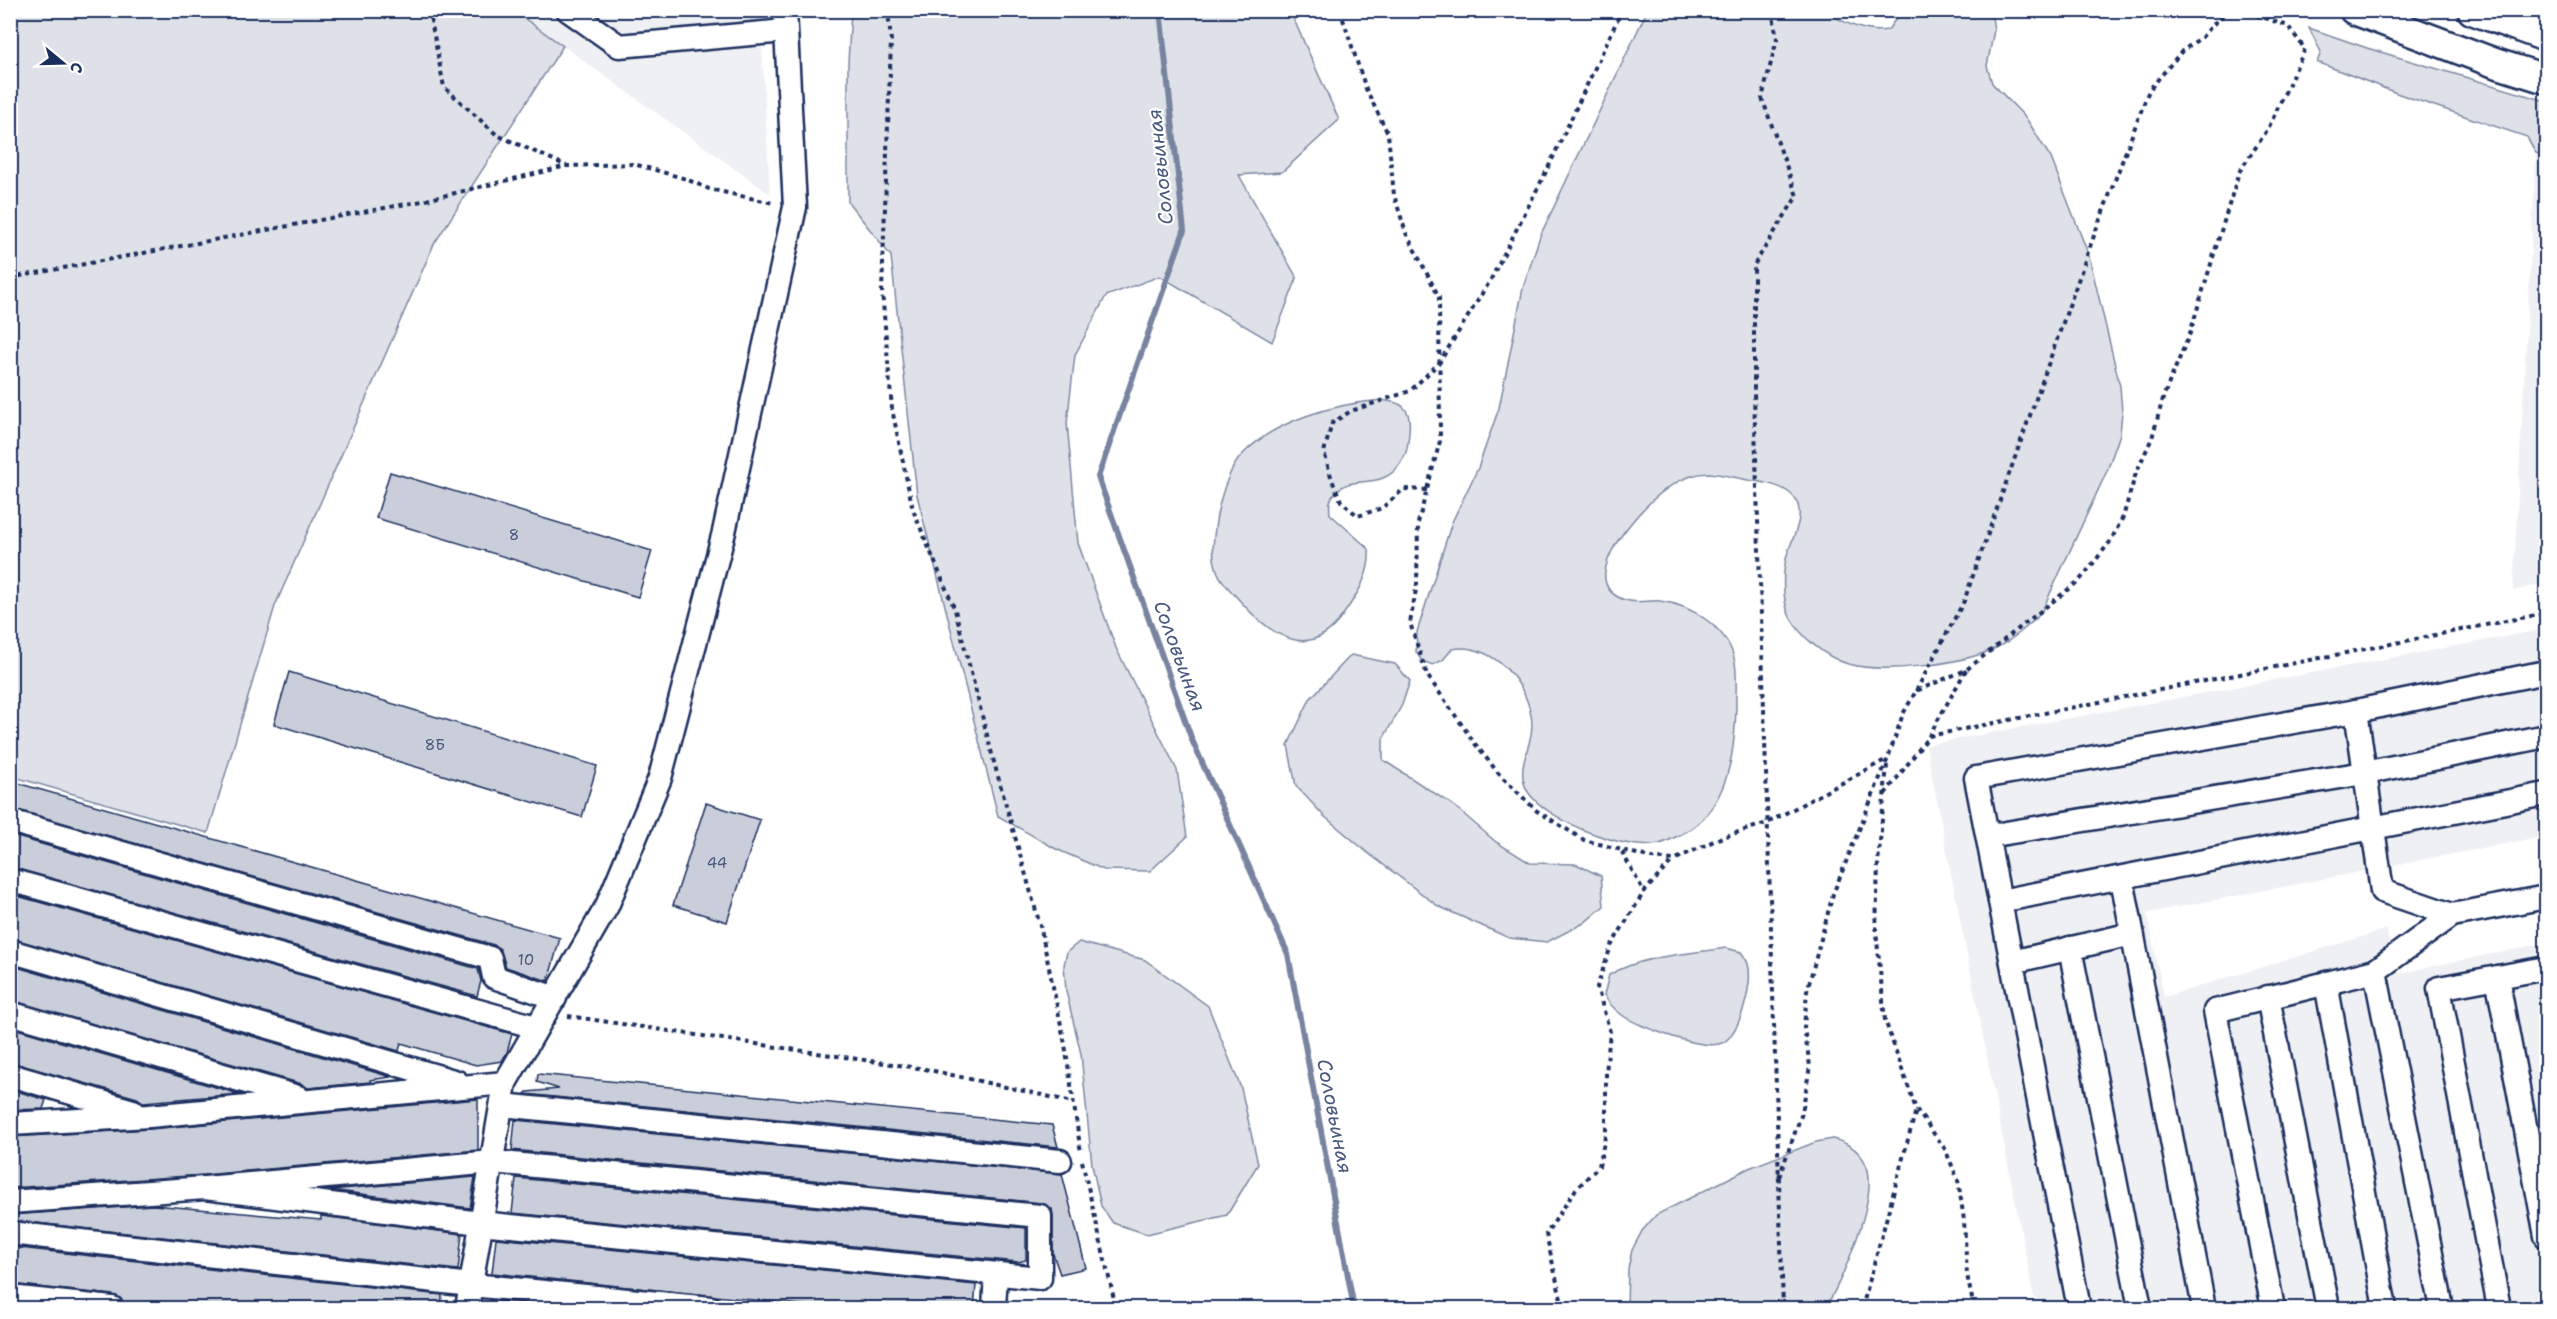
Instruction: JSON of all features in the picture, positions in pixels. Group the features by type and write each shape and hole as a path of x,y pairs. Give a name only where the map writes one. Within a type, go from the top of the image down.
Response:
{"main road":[{"path":"2354,10 2547,80"},
{"path":"2472,10 2547,37"},
{"path":"2495,63 2509,24"}],"lane":[{"path":"467,1308 503,1094 607,906 660,778 724,532 795,207 785,21 619,46 568,10"},
{"path":"2079,1308 1976,778 2356,711 2547,672"},
{"path":"2356,711 2382,891 2452,915"},
{"path":"1988,836 2364,773 2547,736"},
{"path":"2000,901 2122,879 2547,794"},
{"path":"10,821 490,958 494,977 546,1013"},
{"path":"2122,879 2204,1308"},
{"path":"10,880 546,1013"},
{"path":"2273,1308 2215,1011 2375,971 2452,915 2547,897"},
{"path":"2012,962 2132,934"},
{"path":"2070,948 2140,1308"},
{"path":"10,951 503,1094 1060,1161"},
{"path":"2499,1308 2439,988 2547,968"},
{"path":"2375,971 2442,1308"},
{"path":"2497,977 2547,1236"},
{"path":"2326,983 2385,1308"},
{"path":"2268,997 2328,1308"},
{"path":"10,1013 311,1101"},
{"path":"10,1075 149,1116"},
{"path":"10,1124 149,1116 470,1086"},
{"path":"10,1202 205,1188 493,1162 1040,1216 1040,1278 480,1223 205,1188"},
{"path":"10,1233 471,1285 711,1308"},
{"path":"994,1308 996,1274"},
{"path":"10,1297 112,1308"}],"path":[{"path":"429,10 444,87 497,135 567,166"},
{"path":"888,10 891,41 882,291 891,409 913,510 955,610 995,766 1040,925 1065,1044 1080,1151 1116,1308"},
{"path":"1340,10 1366,89 1388,134 1394,195 1406,232 1439,297 1440,441 1418,523 1417,584 1410,623 1427,675 1498,774 1537,811 1584,840 1652,858 1674,860"},
{"path":"1427,490 1404,489 1382,508 1358,516 1341,501 1324,453 1332,423 1351,411 1410,391 1439,363 1490,281 1549,166 1622,10"},
{"path":"1772,10 1777,39 1762,98 1797,196 1754,265 1754,394 1783,1308"},
{"path":"1779,1177 1802,1113 1810,1066 1804,1028 1807,991 1833,894 1888,758 1903,714 1964,601 2092,241 2149,90 2182,51 2202,37 2219,18 2233,10"},
{"path":"1916,692 1966,670 2080,580 2110,542 2123,517 2136,473 2152,438 2164,395 2190,333 2239,172 2268,129 2305,49 2288,26 2241,10"},
{"path":"2254,10 2319,16"},
{"path":"10,278 422,201 567,166 634,164 686,179 709,189 795,207"},
{"path":"1929,736 2501,620 2547,613"},
{"path":"1885,795 1929,736 1966,670"},
{"path":"1563,1308 1546,1234 1576,1189 1599,1166 1606,1132 1606,1073 1610,1032 1597,987 1611,946 1644,892 1674,860 1720,838 1767,823 1888,758"},
{"path":"1888,758 1878,862 1876,930 1885,1020 1916,1109 1945,1149 1958,1180 1964,1220 1967,1275 1974,1308"},
{"path":"1622,851 1644,892"},
{"path":"546,1013 925,1069 1073,1102"},
{"path":"1862,1308 1916,1109"}],"shaded area":[{"path":"10,11 514,11 563,46 434,244 275,606 208,833 11,776"},
{"path":"514,11 760,11 770,194 563,46"},
{"path":"851,11 1290,11 1339,120 1282,172 1239,175 1297,278 1272,342 1160,276 1106,296 1075,355 1067,423 1078,543 1116,648 1177,770 1187,837 1150,871 1104,870 1056,849 998,816 917,495 891,256 848,202 848,63"},
{"path":"1647,11 1823,11 1863,29 1879,31 1888,30 1901,11 1985,11 1992,17 1994,30 1987,66 1992,83 2026,118 2051,158 2089,256 2120,386 2122,412 2120,434 2107,471 2041,613 2021,632 1998,647 1984,653 1946,662 1924,666 1882,668 1848,664 1822,651 1800,632 1787,610 1784,586 1785,562 1798,526 1799,510 1793,496 1784,489 1766,483 1707,473 1682,480 1650,503 1618,540 1608,559 1605,578 1608,587 1614,594 1625,600 1672,603 1696,613 1718,629 1732,651 1735,663 1736,717 1726,777 1709,811 1695,825 1678,836 1661,843 1642,845 1607,838 1574,826 1544,808 1529,793 1525,786 1523,771 1532,725 1530,710 1525,696 1507,669 1482,652 1467,648 1452,649 1443,660 1433,665 1422,661 1416,652 1417,632 1452,522 1478,468 1499,408 1523,288 1540,236"},
{"path":"2309,28 2367,48 2546,101 2546,156 2536,153 2527,137 2399,94 2317,62 2321,52"},
{"path":"2536,153 2546,156 2546,583 2513,591"},
{"path":"1382,400 1400,405 1408,414 1409,432 1403,458 1388,476 1377,480 1352,483 1340,488 1333,495 1330,505 1330,514 1369,549 1368,567 1362,584 1343,615 1330,630 1317,638 1304,641 1290,639 1277,633 1252,613 1228,588 1218,573 1213,551 1214,537 1217,515 1226,484 1241,456 1270,433 1325,410"},
{"path":"2546,629 2546,836 2147,913 2164,997 2387,929 2394,974 2546,943 2546,1308 2036,1308 1926,745"},
{"path":"1351,655 1395,664 1410,681 1402,705 1383,739 1383,760 1453,805 1496,842 1530,863 1576,864 1601,876 1604,906 1584,923 1547,942 1509,938 1438,906 1324,816 1296,786 1288,745 1310,699"},
{"path":"1079,942 1145,960 1208,1006 1241,1088 1258,1164 1227,1215 1147,1234 1113,1223 1101,1206 1092,1165 1081,1054 1066,991 1064,965 1067,952"},
{"path":"1726,948 1741,952 1745,958 1748,964 1749,983 1740,1019 1729,1038 1722,1043 1701,1044 1642,1026 1619,1013 1604,995 1609,975 1622,968 1666,956"},
{"path":"1833,1139 1849,1145 1858,1152 1867,1167 1869,1181 1863,1218 1849,1260 1825,1308 1627,1308 1628,1269 1632,1250 1642,1231 1656,1215 1749,1168 1816,1142"}],"building":[{"path":"390,472 652,551 638,597 376,518"},
{"path":"289,672 597,766 582,817 274,724"},
{"path":"10,781 560,938 548,981 506,967 500,949 494,945 10,808"},
{"path":"706,803 760,820 727,922 673,905"},
{"path":"10,835 478,969 481,981 477,996 10,867"},
{"path":"10,894 512,1034 507,1052 502,1061 476,1065 401,1043 399,1051 10,938"},
{"path":"10,965 391,1077 370,1080 370,1082 308,1088 302,1084 10,1000"},
{"path":"10,1027 239,1094 143,1102 137,1098 10,1062"},
{"path":"538,1074 1052,1125 1058,1147 525,1094 559,1089 537,1082"},
{"path":"10,1089 46,1100 43,1109 10,1110"},
{"path":"478,1099 478,1150 204,1175 10,1188 10,1137 150,1129"},
{"path":"515,1120 1062,1174 1086,1268 1060,1274 1053,1254 1052,1209 1042,1203 512,1150"},
{"path":"475,1177 470,1208 330,1190"},
{"path":"516,1178 1026,1228 1026,1260 1018,1262 512,1213"},
{"path":"153,1205 321,1220 321,1216 462,1234 458,1270 10,1220 10,1215"},
{"path":"496,1238 976,1285 974,1308 831,1308 492,1273"},
{"path":"10,1247 442,1295 441,1308 174,1308 125,1304 113,1295 10,1284"},
{"path":"490,1300 575,1308 489,1308"}],"waterway":[{"name":"Соловьиная","path":"1160,10 1184,231 1098,477 1192,740 1288,954 1354,1308"}]}
